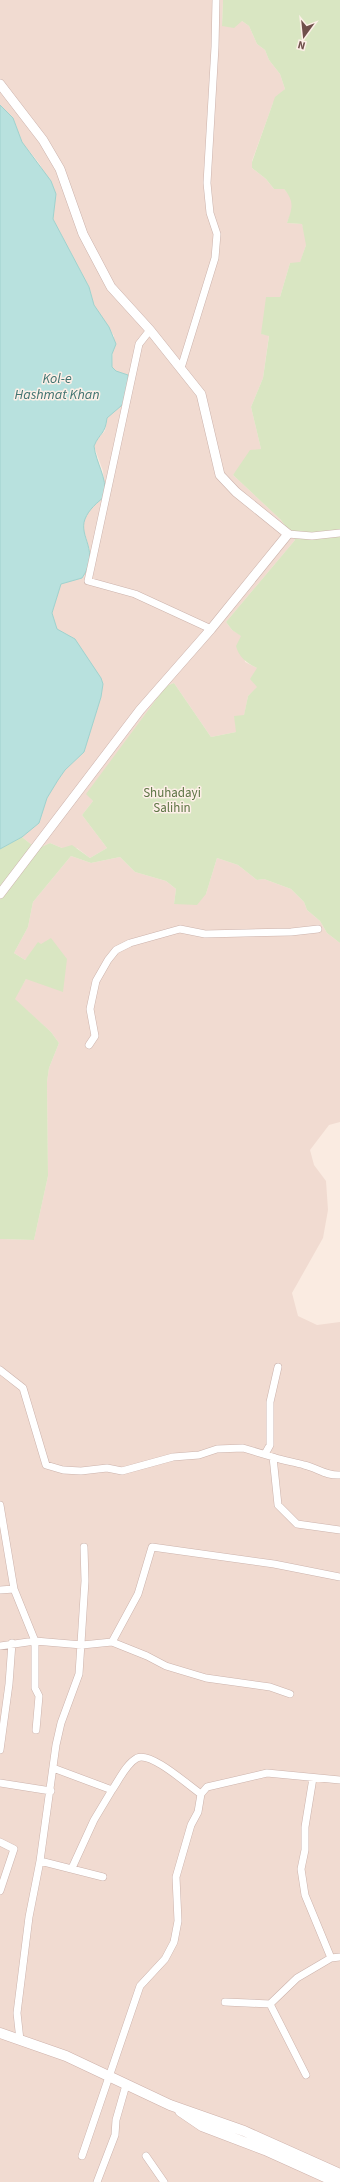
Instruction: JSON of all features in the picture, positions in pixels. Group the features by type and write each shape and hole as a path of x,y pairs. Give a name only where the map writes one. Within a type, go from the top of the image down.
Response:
{"main road":[{"path":"0,2035 20,2040 66,2056 170,2104 244,2131 340,2174"},
{"path":"170,2104 202,2126 265,2150 336,2182"}],"street":[{"path":"181,368 215,258 217,234 210,213 207,183 215,47 216,0"},
{"path":"0,84 43,140 60,168 83,234 111,287 150,330 201,394 220,475 236,492 288,534 312,536 340,533"},
{"path":"150,330 139,344 88,581 134,594 211,629"},
{"path":"0,894 140,710 211,629 288,534"},
{"path":"89,1045 95,1036 90,1009 96,981 108,960 116,950 130,943 180,929 205,934 291,932 318,928"},
{"path":"265,1454 270,1445 270,1402 278,1367"},
{"path":"0,1370 23,1388 46,1465 63,1470 81,1471 107,1468 122,1471 173,1456 198,1455 217,1449 243,1448 292,1464 305,1465 323,1474 340,1475"},
{"path":"273,1457 278,1505 286,1514 297,1524 340,1530"},
{"path":"0,1505 14,1589 35,1642 35,1688 39,1696 36,1730"},
{"path":"20,2040 17,2013 29,1918 40,1861 51,1791 53,1768 61,1723 79,1674 85,1581 84,1547"},
{"path":"112,1642 138,1594 152,1547 274,1564 340,1578"},
{"path":"0,1590 14,1589"},
{"path":"0,1646 12,1643 35,1642 82,1645 112,1642 147,1656 166,1666 206,1678 270,1687 290,1694"},
{"path":"0,1750 9,1684 12,1643"},
{"path":"72,1868 94,1820 130,1764 138,1757 146,1757 169,1769 201,1794"},
{"path":"53,1768 112,1790"},
{"path":"82,2156 111,2077 140,1986 165,1959 174,1942 178,1921 176,1877 191,1825 198,1812 201,1794 207,1787 266,1774 340,1780"},
{"path":"313,1778 305,1827 305,1850 301,1868 305,1895 331,1958"},
{"path":"0,1783 51,1791"},
{"path":"0,1842 14,1849 0,1891"},
{"path":"40,1861 103,1877"},
{"path":"225,2002 270,2004 298,1978 331,1958 340,1957"},
{"path":"270,2004 306,2075"},
{"path":"97,2182 114,2135 116,2120 126,2085"},
{"path":"146,2156 164,2182"}],"shaded area":[{"path":"0,0 223,0 222,26 242,21 249,26 257,44 265,50 269,60 280,74 285,89 273,103 252,161 252,168 266,179 274,189 284,189 292,198 293,207 287,223 302,224 306,237 306,245 300,263 290,263 280,297 261,334 269,335 263,378 251,407 261,449 233,475 281,520 295,540 226,622 232,630 242,636 245,662 257,668 257,688 248,696 244,716 236,732 211,737 174,683 166,686 87,794 93,801 82,815 107,848 90,858 77,848 62,848 50,843 37,849 22,837 39,823 47,798 58,780 65,770 84,752 101,697 103,684 101,678 75,639 57,629 52,613 61,584 82,578 91,555 83,527 84,520 90,509 105,496 103,471 94,446 96,440 105,431 107,418 121,406 116,371 112,367 114,336 94,305 89,287 53,219 56,194 39,163 22,142 13,118 0,105"},
{"path":"71,856 91,863 120,857 135,872 166,881 176,889 174,904 206,894 217,858 238,865 257,880 264,879 291,889 304,902 307,910 320,921 327,933 340,943 340,1122 329,1125 310,1150 314,1165 326,1181 328,1210 323,1238 292,1293 298,1316 317,1325 340,1322 340,2174 172,2105 336,2182 0,2182 0,1239 34,1240 48,1176 47,1082 49,1068 59,1043 51,1032 14,999 26,979 31,953 25,960 14,953 28,927 33,902"}],"green space":[{"name":"Shuhadayi Salihin","path":"223,0 340,0 340,943 327,933 320,921 307,910 304,902 291,889 264,879 257,880 238,865 217,858 206,894 197,905 174,904 176,889 166,881 135,872 120,857 91,863 71,856 33,902 28,927 14,953 25,960 38,942 41,944 51,938 67,959 63,992 26,979 15,999 51,1032 59,1043 49,1068 47,1082 48,1176 34,1240 0,1239 0,849 22,837 37,849 50,843 62,848 72,845 90,858 107,848 82,815 93,801 86,794 166,686 174,683 211,737 236,732 234,716 244,715 248,696 257,687 250,679 257,668 241,657 236,646 241,636 232,630 226,622 295,540 281,520 233,475 250,450 261,449 251,407 263,378 269,336 261,334 266,297 280,297 290,263 300,262 306,245 302,224 287,223 292,205 290,198 284,189 274,189 266,179 252,168 252,162 275,97 285,89 280,74 269,60 265,50 257,44 249,26 242,21 234,28 222,26"}],"water":[{"name":"Kol-e Hashmat Khan","path":"0,105 13,118 22,142 51,181 56,194 53,219 89,287 94,305 109,327 116,344 112,354 112,367 116,371 128,375 129,395 121,406 107,418 104,431 94,446 103,476 105,496 91,509 85,519 84,532 90,560 82,578 61,584 52,613 57,629 75,639 101,678 103,684 101,697 84,752 65,770 58,780 47,798 39,823 22,837 0,849"}]}
